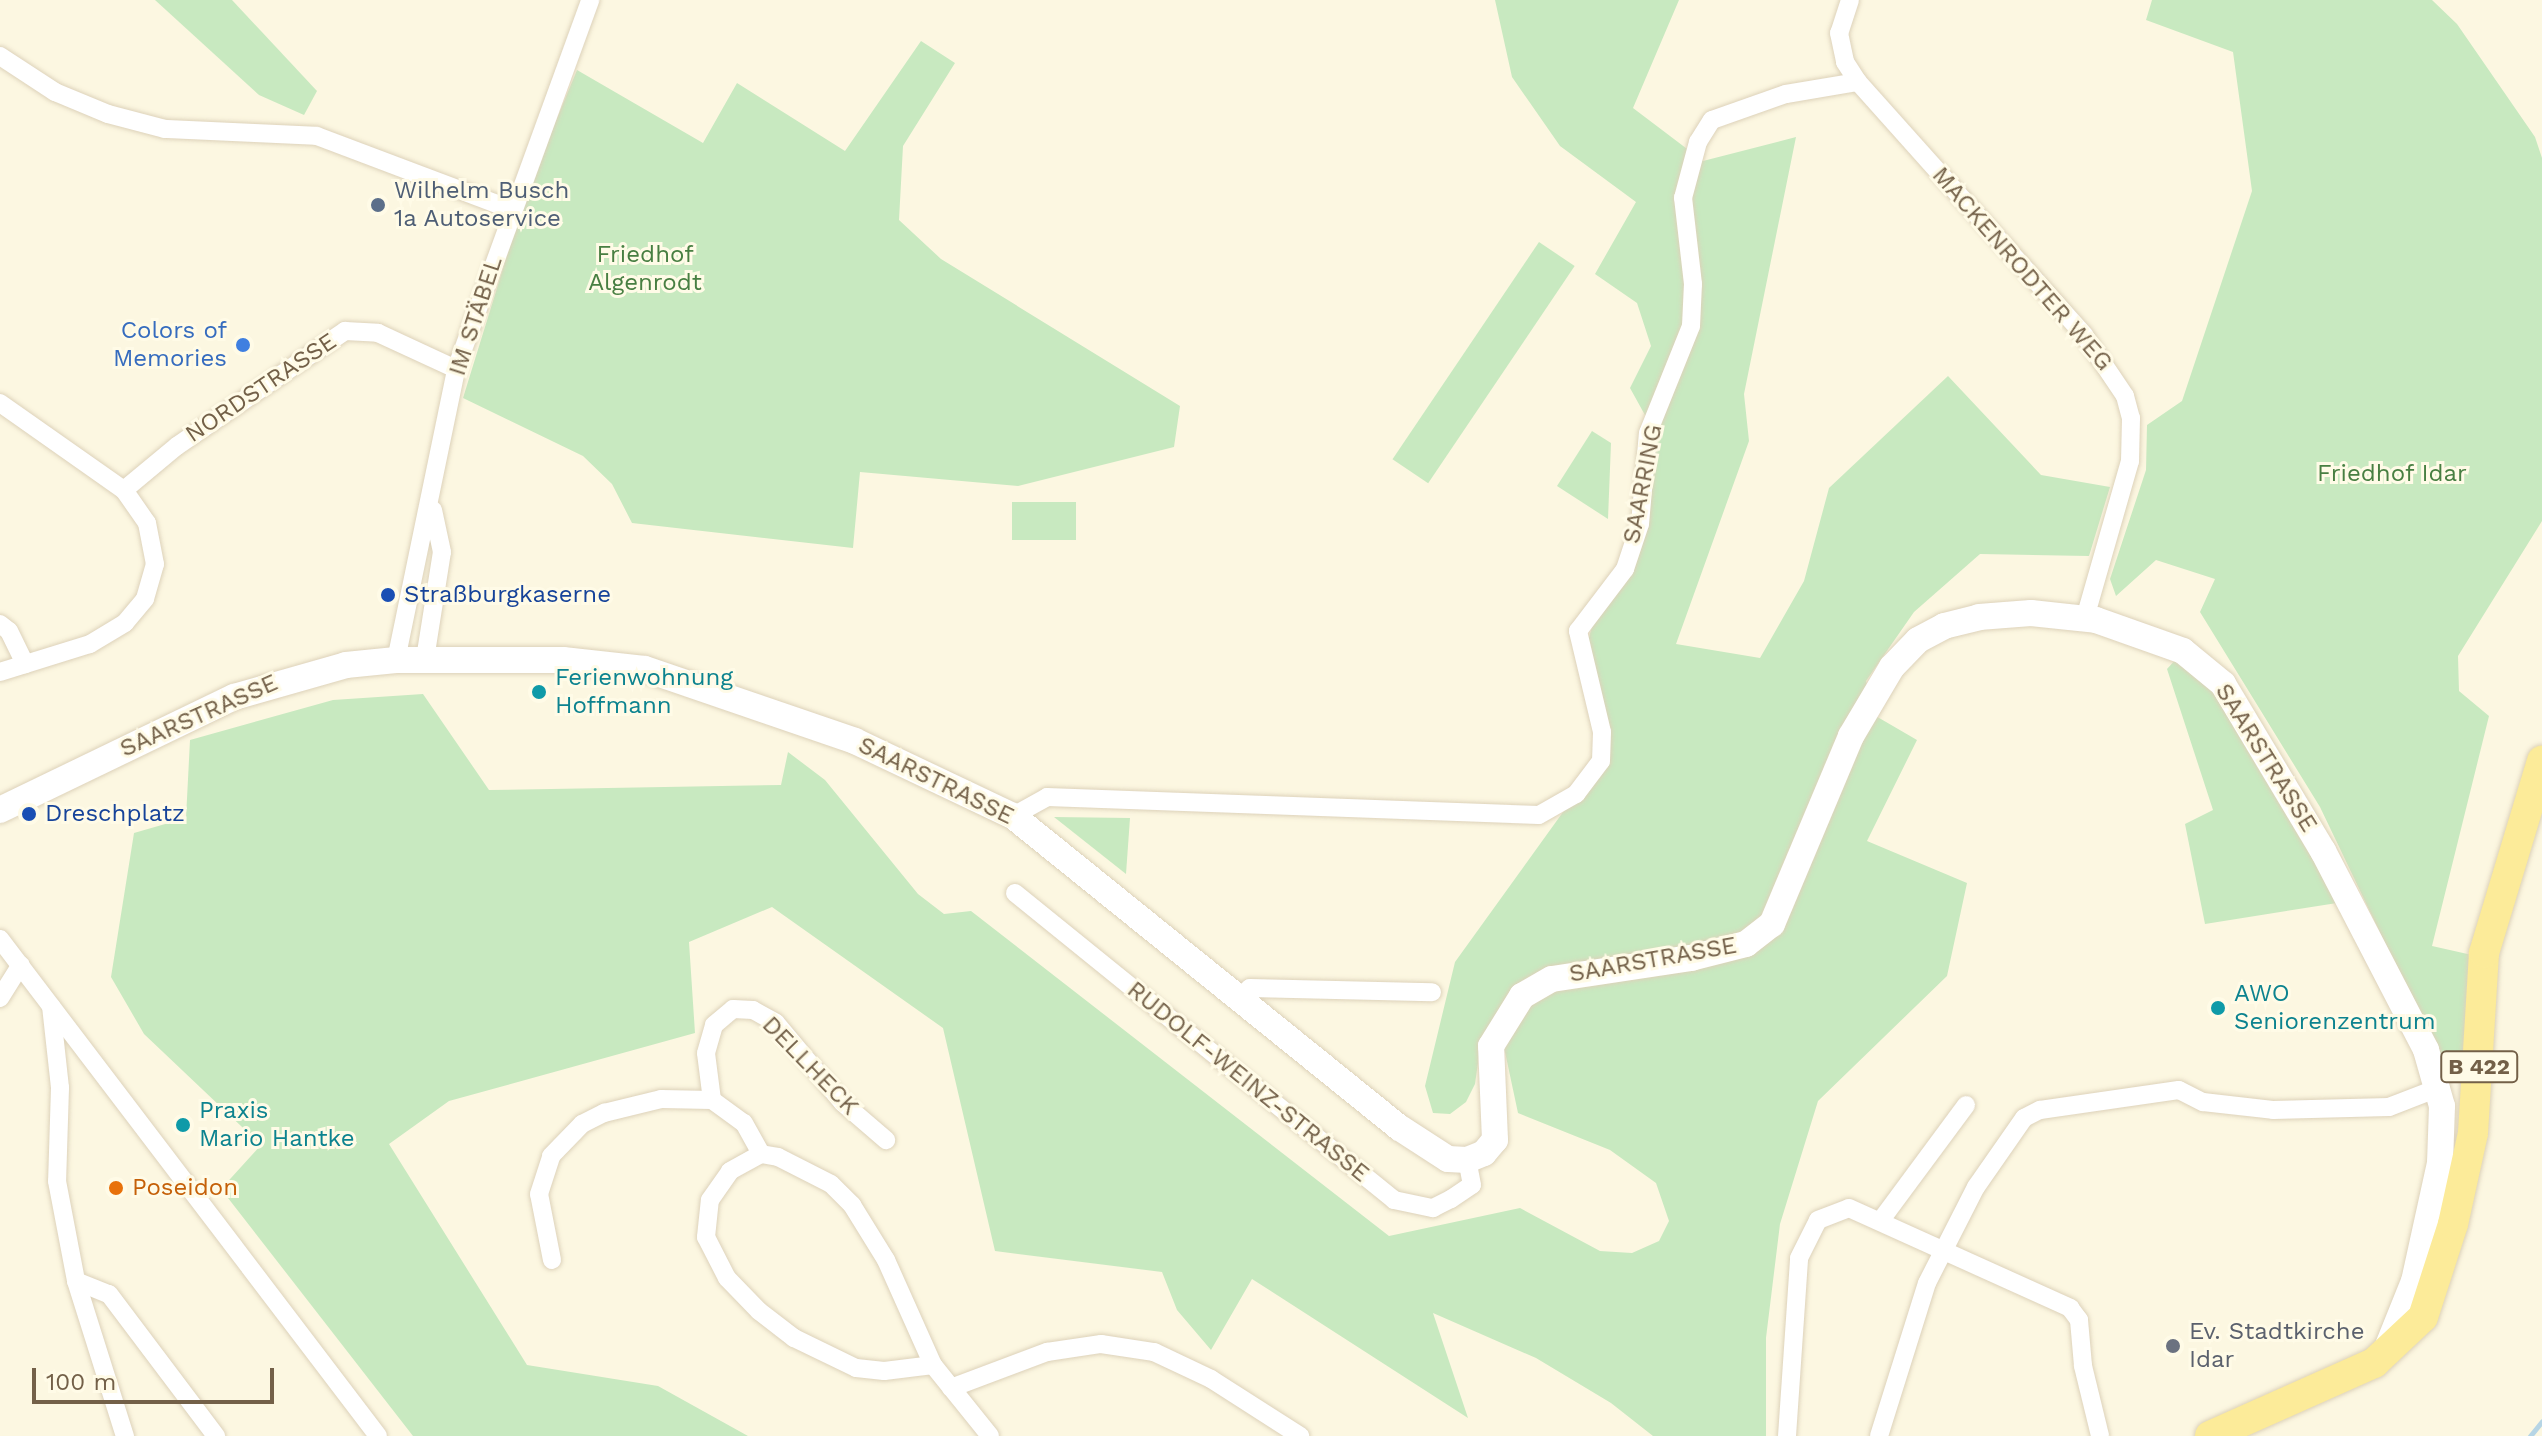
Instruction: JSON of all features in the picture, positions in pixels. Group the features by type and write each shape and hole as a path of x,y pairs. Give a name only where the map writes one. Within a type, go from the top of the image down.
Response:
{"main road":[{"name":"B 422","path":"2210,1436 2382,1358 2423,1317 2453,1224 2473,1133 2484,953 2542,761"}],"street":[{"name":"IM STÄBEL","path":"396,660 432,503 456,369 510,209 590,0"},
{"name":"MACKENRODTER WEG","path":"1850,0 1839,33 1845,62 1858,82 2084,335 2125,396 2131,418 2130,461 2085,618"},
{"path":"0,56 55,92 108,114 165,129 317,136 510,209"},
{"name":"SAARRING","path":"1013,816 1047,797 1539,815 1576,794 1601,761 1602,732 1578,631 1625,569 1640,524 1648,433 1691,326 1693,284 1683,198 1698,142 1712,120 1786,94 1858,82"},
{"name":"NORDSTRASSE","path":"124,490 215,419 345,331 378,333 456,369"},
{"path":"0,403 124,490 147,523 155,564 145,599 125,623 90,644 0,672"},
{"name":"IM STÄBEL","path":"425,659 442,552 432,503"},
{"name":"SAARSTRASSE","path":"7,803 234,697 302,675 396,660 425,659 563,660 645,669 855,741 1013,816 1426,1148 1448,1159 1467,1160 1484,1153 1495,1140 1491,1046 1522,996 1552,979 1691,958 1746,944 1772,924 1851,736 1905,652 1929,632 1964,619 2031,613 2085,618 2136,630 2183,651 2223,684 2378,954 2426,1050 2438,1088 2444,1130 2427,1225 2409,1296 2382,1358"},
{"path":"0,624 9,631 25,664"},
{"name":"RUDOLF-WEINZ-STRASSE","path":"1015,893 1394,1200 1433,1208 1451,1199 1472,1185 1467,1160"},
{"path":"0,939 378,1436"},
{"path":"0,998 21,965"},
{"path":"1240,997 1250,988 1432,992"},
{"path":"50,1003 60,1088 57,1181 76,1281 125,1436"},
{"name":"DELLHECK","path":"712,1100 706,1053 714,1025 733,1009 753,1010 776,1023 843,1103 886,1140"},
{"path":"1879,1436 1927,1283 1976,1187 2024,1118 2040,1110 2179,1090 2203,1102 2251,1109 2389,1107 2438,1088"},
{"path":"552,1260 539,1194 551,1156 567,1136 604,1113 632,1105 712,1100 744,1123 761,1154 810,1171 852,1205 886,1260 933,1365 990,1436"},
{"path":"1881,1220 1966,1105"},
{"path":"761,1154 730,1171 710,1200 706,1237 727,1278 782,1329 831,1359 884,1371 933,1365"},
{"path":"1787,1436 1793,1307 1806,1238 1818,1220 1835,1210 1849,1208 2051,1297 2076,1314 2100,1436"},
{"path":"76,1281 109,1294 216,1436"},
{"path":"951,1388 1047,1352 1101,1344 1154,1352 1211,1379 1300,1436"}],"green space":[{"path":"155,0 232,0 317,91 304,115 259,95"},
{"path":"1495,0 1679,0 1633,108 1703,161 1796,137 1744,394 1749,441 1676,644 1760,658 1804,581 1829,488 1948,376 2041,475 2110,487 2089,556 1980,554 1914,612 1866,681 1874,715 1917,740 1867,841 1967,883 1947,976 1818,1101 1780,1224 1766,1338 1766,1436 1653,1436 1611,1403 1536,1358 1433,1313 1468,1418 1252,1279 1211,1350 1177,1310 1162,1272 995,1251 943,1028 772,907 689,942 695,1033 449,1101 389,1144 527,1365 658,1386 748,1436 413,1436 221,1189 261,1145 144,1034 111,977 134,833 186,818 190,740 333,700 423,694 489,790 781,785 788,752 825,780 918,894 944,914 971,911 1389,1236 1520,1208 1600,1251 1632,1253 1659,1241 1669,1221 1656,1183 1610,1150 1518,1113 1505,1052 1491,1033 1480,1049 1475,1084 1466,1102 1450,1114 1433,1113 1425,1086 1455,962 1576,794 1603,773 1586,648 1595,616 1630,571 1656,435 1630,388 1651,346 1637,303 1595,274 1636,202 1560,146 1512,77"},
{"name":"Friedhof Idar","path":"2152,0 2432,0 2457,24 2535,137 2542,158 2542,521 2458,656 2459,691 2489,716 2432,946 2472,955 2466,1082 2449,1077 2320,807 2200,612 2215,579 2156,560 2116,596 2110,579 2146,470 2147,425 2182,401 2252,191 2233,52 2146,20"},
{"name":"Friedhof Algenrodt","path":"921,41 955,63 903,146 899,220 941,259 1180,406 1174,447 1018,486 860,472 853,548 632,523 612,484 583,456 463,398 527,191 577,70 703,143 737,83 845,151"},
{"path":"1539,242 1575,266 1428,483 1392,459"},
{"path":"1592,431 1611,443 1608,519 1557,486"},
{"path":"1012,502 1076,502 1076,540 1012,540"},
{"path":"2178,657 2203,674 2292,806 2337,903 2205,924 2185,824 2213,810 2167,669"},
{"path":"1054,817 1130,818 1126,874"}],"waterway":[{"path":"2530,1436 2542,1421"}],"place":[{"name":"Wilhelm Busch 1a Autoservice","path":"378,205"},
{"name":"Colors of Memories","path":"243,345"},
{"name":"Straßburgkaserne","path":"388,595"},
{"name":"Ferienwohnung Hoffmann","path":"539,692"},
{"name":"Dreschplatz","path":"29,814"},
{"name":"AWO Seniorenzentrum","path":"2218,1008"},
{"name":"Praxis Mario Hantke","path":"183,1125"},
{"name":"Poseidon","path":"116,1188"},
{"name":"Ev. Stadtkirche Idar","path":"2173,1346"}]}
